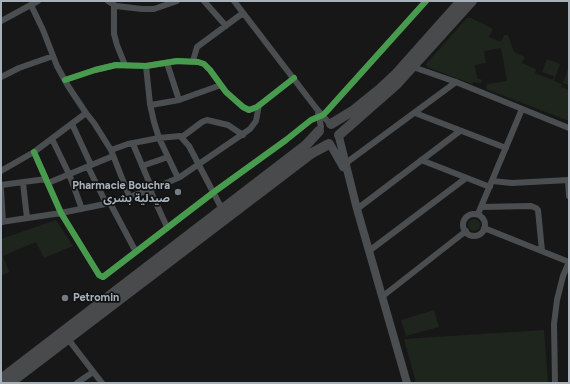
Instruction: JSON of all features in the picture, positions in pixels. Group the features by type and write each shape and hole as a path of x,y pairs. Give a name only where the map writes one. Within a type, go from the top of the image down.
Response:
{"main road":[{"path":"10,383 225,213 309,149 325,126 348,119 385,96 413,67 467,2"},
{"path":"309,149 335,142 348,119 467,2"},
{"path":"325,126 337,127 339,136"},
{"path":"325,126 320,139 329,144"},
{"path":"1,379 19,376 68,339 225,213"}],"street":[{"path":"1,21 38,1"},
{"path":"125,65 114,34 111,3 128,8 148,9 164,6 177,1"},
{"path":"204,1 226,26"},
{"path":"234,1 316,108 321,115 325,126"},
{"path":"34,152 61,213 100,277 107,276 167,227 311,120 321,115 353,83 426,1"},
{"path":"31,5 65,80 101,133 112,153 129,196"},
{"path":"193,61 197,47 244,13"},
{"path":"1,77 19,68 53,56"},
{"path":"65,80 106,67 125,65 146,66 193,61 204,64 226,92 243,107 249,110 259,105 294,78"},
{"path":"167,63 179,100"},
{"path":"146,66 154,122 159,138 178,178"},
{"path":"413,67 456,82 569,128"},
{"path":"346,163 456,82"},
{"path":"151,105 179,100 221,85"},
{"path":"1,189 2,222 61,213 108,203 151,190 178,178 243,135 255,123 259,105"},
{"path":"478,214 522,109"},
{"path":"1,171 34,152 86,113"},
{"path":"414,113 506,148"},
{"path":"182,137 196,125 207,120 228,125 243,135"},
{"path":"72,124 89,166 136,252"},
{"path":"357,209 460,131"},
{"path":"1,185 47,181 89,166 112,153 133,144 175,135 182,137 189,146 225,213"},
{"path":"339,136 349,180 407,383"},
{"path":"52,139 69,174 82,208"},
{"path":"133,144 167,227"},
{"path":"329,144 341,162 349,180"},
{"path":"142,166 168,157"},
{"path":"422,160 466,178 491,184 568,180 569,196"},
{"path":"369,250 466,178"},
{"path":"23,182 27,218"},
{"path":"481,207 531,206 536,208 538,210 542,251"},
{"path":"471,214 478,214 484,221 484,228 480,233 474,235 468,233 463,225 465,218 471,214"},
{"path":"484,228 569,262 563,276 557,300 553,343 555,383"},
{"path":"383,296 466,231"},
{"path":"68,339 102,383"},
{"path":"77,383 93,372"}],"shaded area":[{"path":"467,18 471,18 493,29 489,37 501,42 504,35 508,35 514,52 525,57 522,63 536,69 535,73 553,80 554,76 542,72 547,59 560,64 554,81 562,84 561,87 569,90 569,121 486,89 487,84 507,81 501,48 484,51 486,63 475,65 477,78 482,80 481,83 473,82 472,84 427,67 426,64"},
{"path":"569,66 569,85 563,83"},
{"path":"476,219 479,220 479,230 472,231 469,230 468,223 469,220"},
{"path":"56,220 73,246 44,258 36,242 3,256 9,272 1,276 1,239"},
{"path":"434,310 439,327 406,336 401,320"},
{"path":"544,330 548,383 416,383 404,339"}],"cycle path":[{"path":"34,152 61,213 99,275 103,277 311,120 323,115 426,1"},
{"path":"65,80 116,65 146,66 177,61 198,62 204,64 226,92 243,107 249,110 257,107 294,78"}],"place":[{"name":"Pharmacie Bouchra صيدلية بشرى","path":"178,192"},
{"name":"Petromin","path":"65,298"}]}
